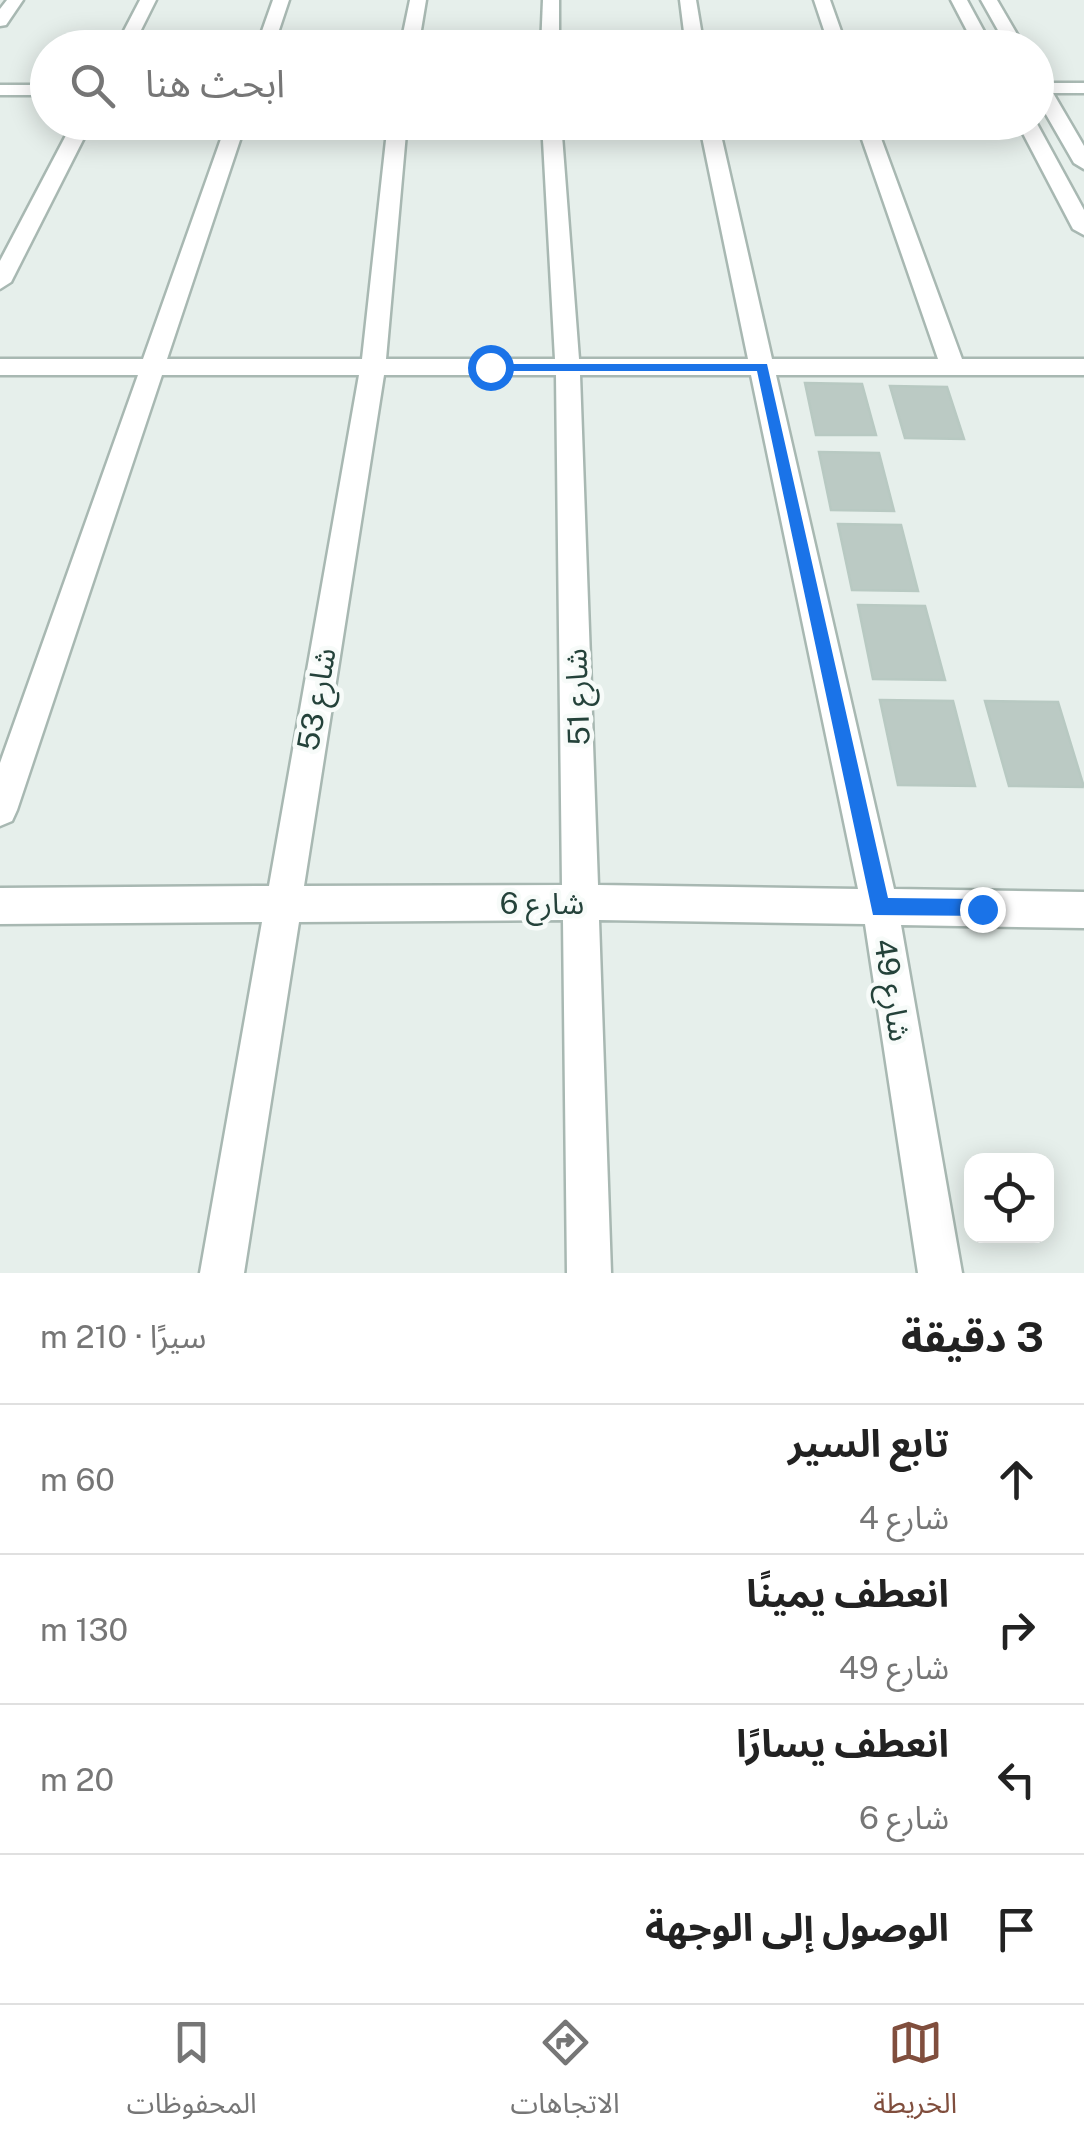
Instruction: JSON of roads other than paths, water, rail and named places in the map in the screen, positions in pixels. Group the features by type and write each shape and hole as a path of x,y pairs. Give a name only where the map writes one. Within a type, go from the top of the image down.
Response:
{"street":[{"path":"0,21 15,0"},
{"path":"132,30 148,0"},
{"path":"270,30 281,0"},
{"path":"412,30 418,0"},
{"path":"550,30 551,0"},
{"path":"688,0 692,30"},
{"path":"822,0 832,30"},
{"path":"959,0 975,30"},
{"path":"989,0 1007,30"},
{"path":"1054,86 1084,88"},
{"path":"0,90 30,90"},
{"path":"1054,112 1084,163"},
{"path":"0,282 74,140"},
{"path":"0,810 231,140"},
{"name":"شارع 53","path":"222,1273 373,366 396,140"},
{"name":"شارع 51","path":"552,140 568,368 588,1273"},
{"name":"شارع 49","path":"712,140 880,908 940,1273"},
{"path":"871,140 953,367"},
{"path":"1036,140 1084,229"},
{"path":"0,366 1084,367"},
{"name":"شارع 6","path":"0,906 582,902 1084,910"}]}
